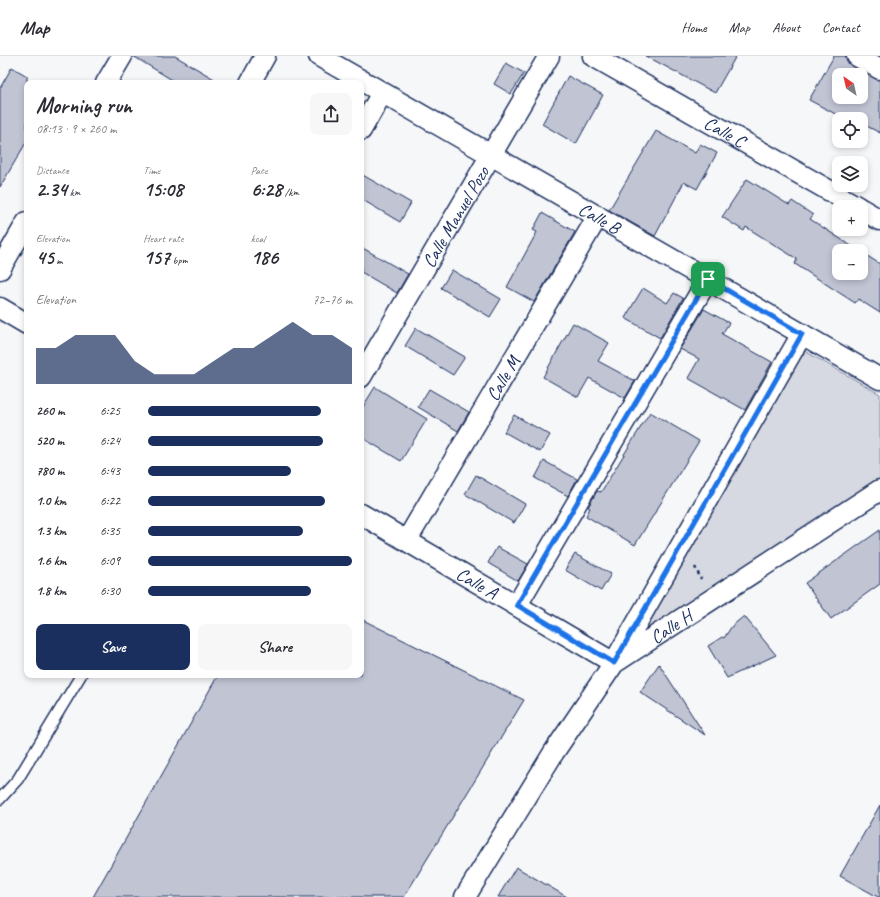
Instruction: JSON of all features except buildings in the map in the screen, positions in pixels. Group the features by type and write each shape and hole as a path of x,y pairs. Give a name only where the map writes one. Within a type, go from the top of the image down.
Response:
{"street":[{"path":"108,80 122,56"},
{"path":"252,80 265,56"},
{"name":"Calle B","path":"319,56 360,80"},
{"name":"Calle Manuel Pozo","path":"364,372 549,56"},
{"name":"Calle C","path":"593,56 846,200"},
{"path":"857,56 880,69"},
{"name":"Calle B","path":"364,82 880,379"},
{"path":"364,125 382,93"},
{"path":"868,213 880,220"},
{"name":"Calle M","path":"407,540 598,216"},
{"path":"0,269 24,227"},
{"path":"517,605 708,279"},
{"path":"0,308 24,322"},
{"path":"614,663 802,334"},
{"name":"Calle H","path":"464,897 554,752 614,663 880,490"},
{"name":"Calle A","path":"364,516 614,663"}],"lane":[{"path":"0,799 18,779 79,678"}],"shaded area":[{"path":"801,349 880,394 880,482 629,644"}],"route":[{"path":"708,279 802,334 614,663 517,605 708,279"}]}
